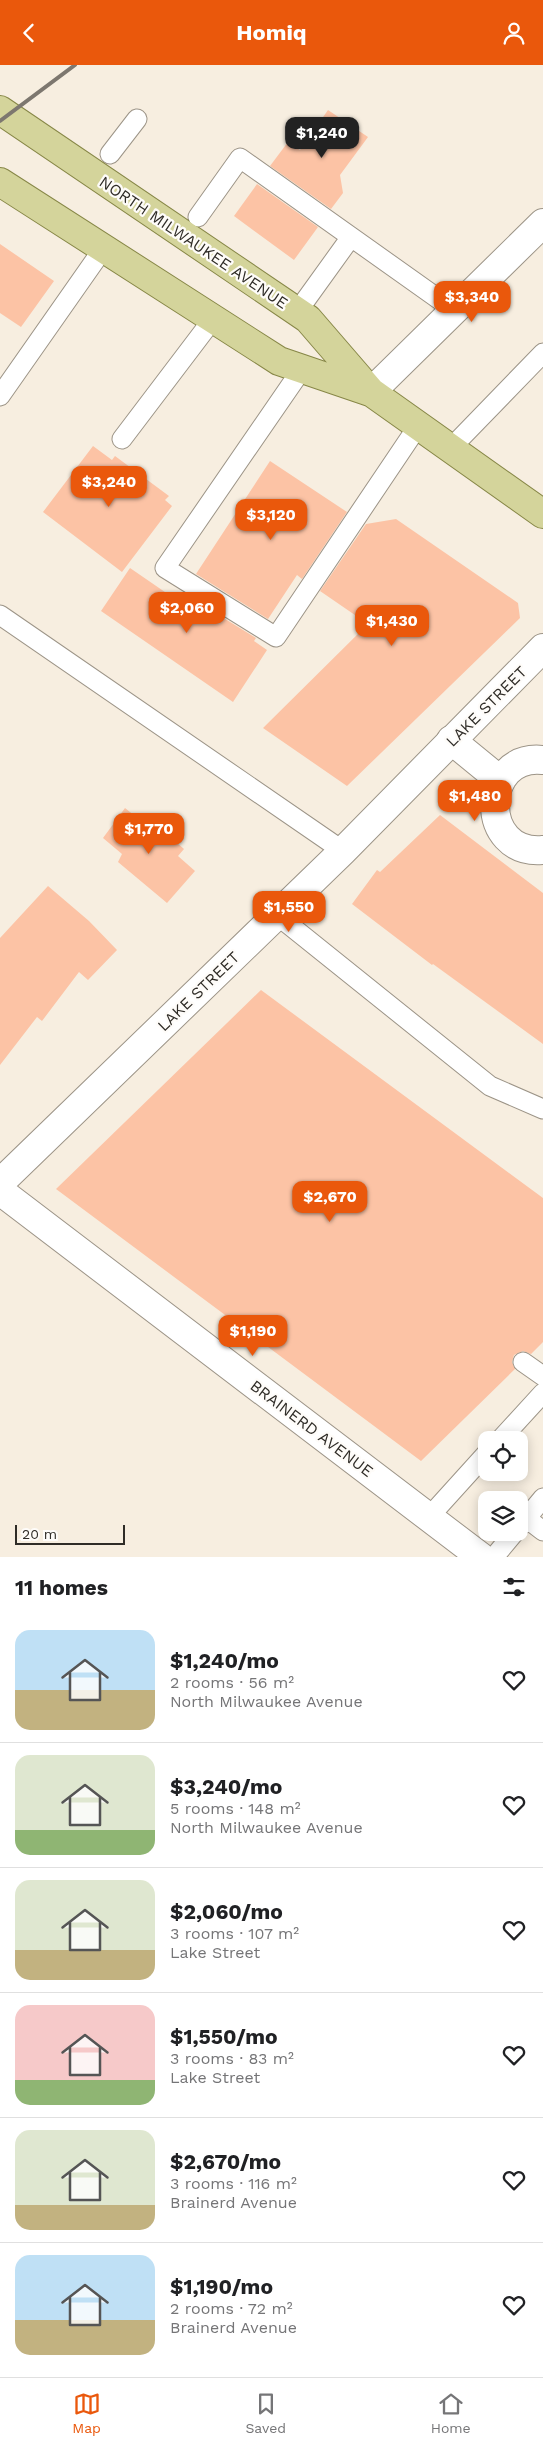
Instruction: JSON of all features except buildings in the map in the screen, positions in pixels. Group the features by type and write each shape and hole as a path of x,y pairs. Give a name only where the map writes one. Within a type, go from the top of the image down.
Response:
{"main road":[{"name":"NORTH MILWAUKEE AVENUE","path":"0,110 308,319 371,392 543,514"},
{"name":"NORTH MILWAUKEE AVENUE","path":"0,182 279,361 371,392"}],"street":[{"path":"371,392 543,223"},
{"name":"LAKE STREET","path":"0,1183 343,851 543,648"},
{"path":"451,740 500,781"},
{"path":"543,760 522,763 510,770 500,781 495,795 494,811 498,826 508,838 522,847 543,850"},
{"name":"BRAINERD AVENUE","path":"0,1191 481,1557"}],"lane":[{"path":"110,154 138,119"},
{"path":"198,217 240,159 454,310"},
{"path":"297,312 351,237"},
{"path":"0,396 104,249"},
{"path":"122,439 213,319"},
{"path":"450,449 543,353"},
{"path":"302,369 165,568 276,637 418,426"},
{"path":"0,615 343,851"},
{"path":"277,915 490,1086 543,1109"},
{"path":"523,1362 543,1376"},
{"path":"508,1431 543,1393"},
{"path":"429,1517 478,1463"},
{"path":"528,1516 543,1499"},
{"path":"528,1524 543,1531"},
{"path":"494,1557 507,1541"}],"railway":[{"path":"0,121 75,65"}]}
